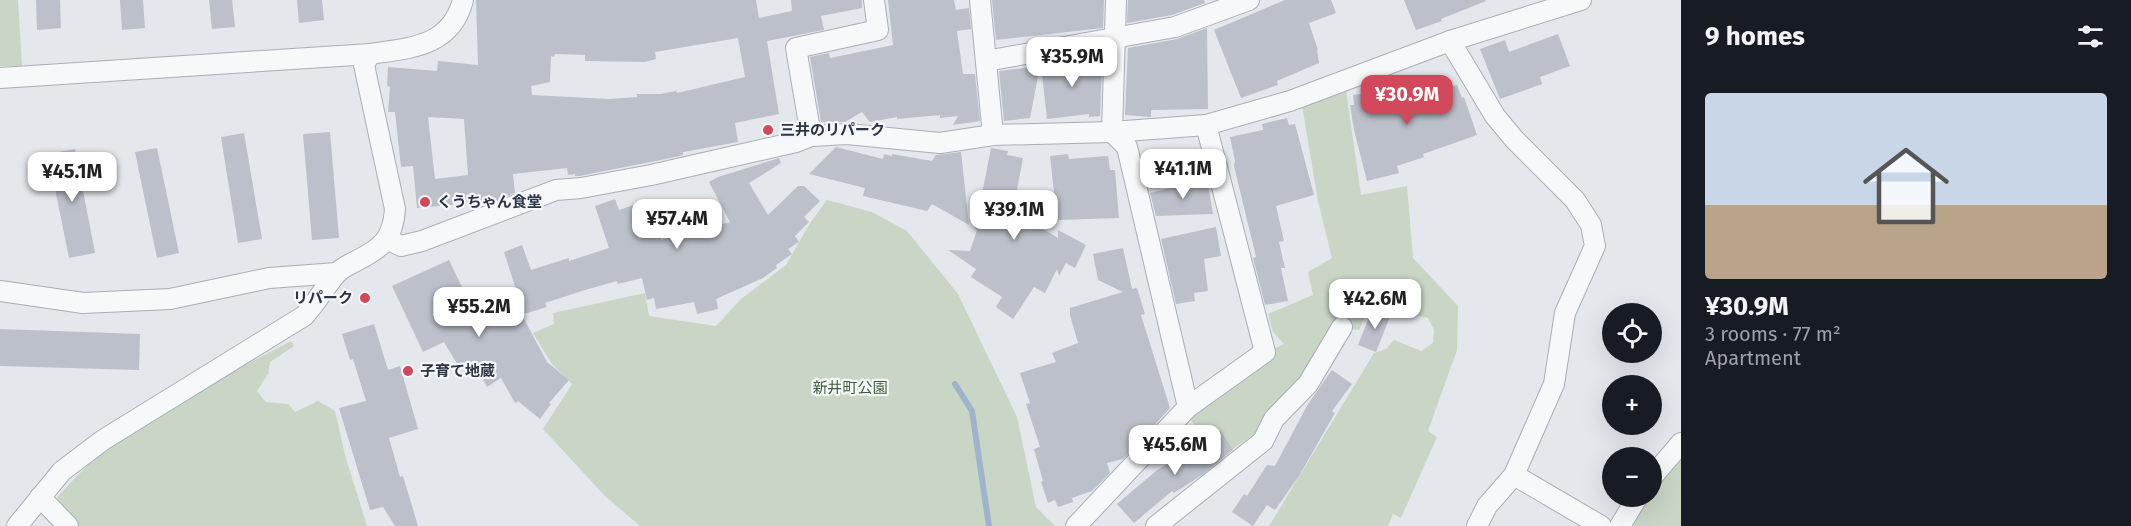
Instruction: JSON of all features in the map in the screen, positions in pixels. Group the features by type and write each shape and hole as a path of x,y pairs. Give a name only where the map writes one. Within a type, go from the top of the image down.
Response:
{"street":[{"path":"0,78 370,54 423,45 439,37 453,23 463,0"},
{"path":"812,136 796,48 878,30 874,0"},
{"path":"981,0 993,135"},
{"path":"1116,0 1112,132 1126,147 1188,407"},
{"path":"986,61 1175,27 1215,6 1249,0"},
{"path":"387,239 401,246 422,241 556,190 581,188 651,175 812,136 847,134 940,144 993,135 1112,132 1206,125 1290,101 1450,41 1581,0"},
{"path":"1450,41 1495,116 1514,139 1575,200 1591,225 1595,246 1565,313 1554,384 1514,475 1487,506 1477,526"},
{"path":"17,526 62,471 103,440 304,316 337,273 377,250 387,239 394,226 395,209 364,65 370,54"},
{"path":"1076,526 1188,407 1265,352 1206,125"},
{"path":"0,291 83,303 170,299 269,278 337,273"},
{"path":"1156,526 1263,441 1274,419 1308,384 1342,327"},
{"path":"1662,465 1681,443"},
{"path":"1514,475 1601,526"},
{"path":"40,497 68,526"},
{"path":"1620,526 1631,507"}],"green space":[{"path":"0,0 18,0 22,66 0,66"},
{"path":"1346,90 1361,195 1407,186 1413,258 1458,306 1457,350 1428,431 1437,437 1401,518 1393,514 1388,526 1269,526 1374,353 1386,349 1394,340 1421,351 1433,343 1434,330 1428,318 1371,305 1359,330 1336,328 1320,356 1260,430 1225,455 1217,452 1190,419 1270,351 1284,344 1273,332 1268,314 1313,295 1308,272 1332,258 1318,201 1302,105"},
{"name":"新井町公園","path":"827,200 872,212 907,231 958,294 1017,417 1036,507 1055,526 640,526 605,496 543,429 572,384 552,364 533,333 554,324 553,313 645,293 649,316 716,326 741,299 786,265 810,223"},
{"path":"291,341 294,346 270,362 268,374 257,391 266,402 288,404 295,412 318,401 335,411 345,455 367,526 77,526 57,498 107,449 166,409"},
{"path":"1681,448 1681,526 1625,526 1637,507 1662,507 1662,472"}],"building":[{"path":"36,0 60,0 61,28 37,30"},
{"path":"120,0 143,0 145,28 122,30"},
{"path":"209,0 232,0 235,27 212,29"},
{"path":"297,0 322,0 324,20 299,23"},
{"path":"476,0 756,0 759,18 792,11 791,0 862,0 862,8 821,16 824,30 767,41 779,114 735,123 738,142 579,176 568,175 567,168 513,174 515,193 495,201 417,208 413,166 401,167 395,112 388,112 390,87 387,86 388,67 437,71 438,61 478,65","holes":["738,38 745,77 677,93 676,91 661,94 637,94 637,97 609,99 532,95 531,86 550,82 551,56 554,57 555,54 585,55 585,61 645,62 656,59 655,52","428,117 464,119 468,175 435,179"]},
{"path":"888,0 954,0 956,10 969,8 971,29 957,31 963,74 975,74 980,121 953,125 958,116 940,118 940,115 897,119 897,117 870,122 862,112 845,122 821,122 810,57 829,53 830,58 893,45"},
{"path":"992,0 1104,0 1103,28 996,40"},
{"path":"1128,0 1204,0 1205,3 1172,15 1127,23"},
{"path":"1285,0 1331,0 1336,13 1309,23 1318,50 1319,63 1277,81 1278,85 1241,98 1214,30"},
{"path":"1404,0 1485,0 1486,1 1416,30"},
{"path":"1207,28 1208,109 1151,110 1151,117 1125,115 1128,48 1177,39"},
{"path":"1558,34 1570,66 1540,77 1542,84 1500,99 1480,49 1505,40 1509,52"},
{"path":"1096,58 1097,66 1102,65 1100,116 1089,117 1089,114 1047,119 1041,65"},
{"path":"1040,66 1030,118 1004,121 999,71"},
{"path":"1405,76 1409,89 1415,87 1419,99 1457,85 1462,98 1464,97 1477,135 1397,166 1399,173 1367,181 1354,130 1350,105 1354,105 1353,95 1391,90 1388,81"},
{"path":"1287,118 1289,125 1295,124 1314,195 1276,206 1284,241 1279,242 1285,268 1281,268 1288,301 1265,305 1253,258 1256,257 1234,166 1230,137 1263,130 1262,124"},
{"path":"330,132 339,238 312,240 303,134"},
{"path":"244,133 262,239 238,243 221,137"},
{"path":"836,147 883,159 884,154 892,156 892,154 932,161 936,155 961,152 969,225 932,204 927,211 863,196 865,188 809,174"},
{"path":"157,148 179,253 157,258 135,152"},
{"path":"991,148 1008,151 1007,155 1023,158 1013,211 1058,238 1058,230 1086,245 1075,268 1066,263 1059,276 1057,269 1045,293 1034,287 1013,319 996,307 1002,297 971,277 976,269 948,250 970,251 977,230 975,229"},
{"path":"75,149 95,253 69,258 48,154"},
{"path":"1068,154 1069,159 1108,156 1110,170 1115,170 1119,218 1057,220 1050,156"},
{"path":"779,158 781,163 749,183 768,215 798,186 804,186 820,201 804,217 809,222 795,236 799,242 788,249 792,254 763,278 716,299 718,309 697,314 694,302 656,309 654,298 647,300 642,278 618,284 617,281 585,290 545,303 547,307 524,314 504,252 522,245 531,270 609,248 595,206 615,199 619,210 646,201 648,209 651,208 661,240 730,222 709,182 718,177"},
{"path":"1207,179 1213,214 1156,216 1150,193"},
{"path":"1216,227 1221,256 1204,259 1208,291 1194,293 1195,301 1176,304 1161,239"},
{"path":"1123,248 1132,289 1137,288 1145,314 1141,315 1170,408 1152,428 1132,434 1136,445 1123,459 1107,463 1110,473 1092,491 1072,498 1073,502 1058,507 1055,500 1048,503 1041,482 1043,481 1034,449 1040,447 1026,404 1030,403 1020,373 1056,362 1052,353 1078,343 1070,308 1123,292 1098,280 1093,254"},
{"path":"449,260 480,325 517,306 547,362 569,380 549,403 551,404 540,419 518,401 515,403 501,378 487,387 473,361 460,369 444,342 423,352 392,286"},
{"path":"1373,307 1391,314 1376,352 1358,345"},
{"path":"374,324 388,370 400,366 418,429 389,438 418,526 395,526 383,507 370,510 339,408 366,401 353,359 350,360 342,334"},
{"path":"0,329 140,334 139,370 0,366"},
{"path":"1332,370 1352,384 1332,411 1335,413 1299,476 1275,510 1267,505 1253,526 1232,512 1244,494 1247,496 1267,465 1275,466 1308,404"},
{"path":"1220,430 1233,450 1202,475 1174,493 1172,491 1134,523 1117,504 1156,471"}],"waterway":[{"path":"955,384 972,411 989,526"}],"place":[{"name":"三井のリパーク","path":"768,130"},
{"name":"くうちゃん食堂","path":"425,202"},
{"name":"リパーク","path":"365,298"},
{"name":"子育て地蔵","path":"408,371"}]}
